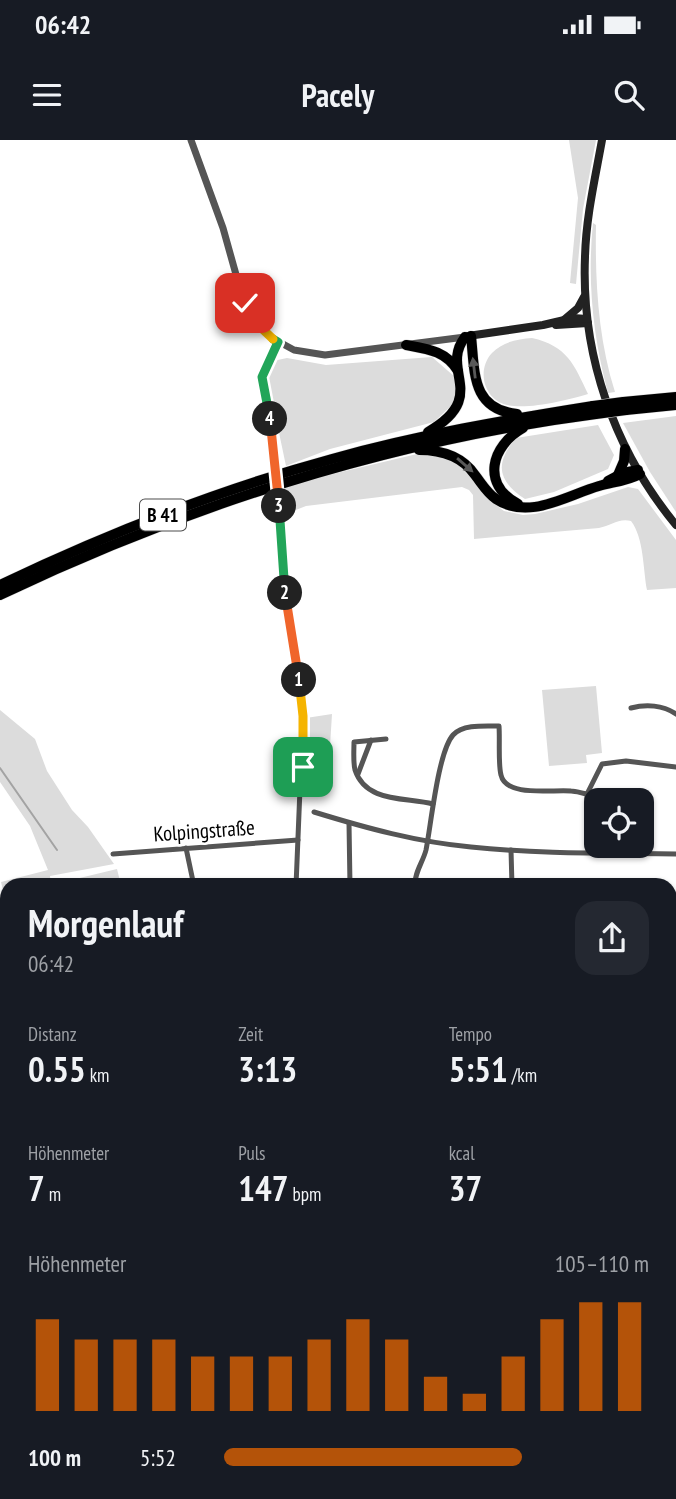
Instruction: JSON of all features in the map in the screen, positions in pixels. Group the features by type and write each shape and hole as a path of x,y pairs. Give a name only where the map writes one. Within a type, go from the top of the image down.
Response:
{"highway":[{"name":"B 41","path":"418,438 443,424 454,412 461,392 457,353 468,336"},
{"name":"B 41","path":"468,336 476,381 484,399 503,412 530,419"},
{"path":"406,345 429,349 443,355 453,363 460,375"},
{"name":"B 41","path":"0,585 118,532 233,489 332,459 418,438 676,397"},
{"name":"B 41","path":"624,406 676,405"},
{"name":"B 41","path":"0,595 61,566 178,518 308,474 530,419"},
{"name":"B 41","path":"530,419 504,442 496,457 495,469 499,486 506,495 521,505 532,507"},
{"name":"B 41","path":"401,449 436,450 448,454 468,467 484,488 498,500 514,507 532,507"},
{"path":"618,475 624,461 625,449"},
{"path":"598,486 618,475 639,472"},
{"path":"532,507 639,472"}],"main road":[{"path":"602,140 586,233 585,295 597,374 625,449 676,525"},
{"path":"564,320 578,308 585,295"},
{"path":"543,325 564,320 588,321"},
{"path":"468,336 588,321"}],"street":[{"path":"191,140 223,228 245,303 262,329 278,342 302,352 325,355 468,336"},
{"path":"278,342 262,377 273,435 284,583 303,716 296,878"},
{"path":"631,708 653,706 676,714"},
{"path":"415,878 425,853 447,744 455,733 477,726 499,726 500,776 506,785 522,790 569,790 584,793"},
{"path":"386,739 354,742 355,771 364,786 376,795 433,804"},
{"path":"358,774 370,740"},
{"path":"590,788 602,764 626,761 676,767"},
{"path":"314,812 427,841 511,850 584,852"},
{"path":"349,823 351,878"},
{"name":"Kolpingstraße","path":"113,854 298,840"},
{"path":"186,848 192,878"},
{"path":"511,850 512,878"},
{"path":"654,854 676,854"}],"shaded area":[{"path":"569,140 596,140 583,209 576,284 570,283 578,198"},
{"path":"593,223 596,225 601,330 615,392 608,393 598,351 593,309"},
{"path":"532,338 554,346 568,358 588,394 526,406 507,405 493,397 485,384 484,368 487,360 496,349 505,344"},
{"path":"432,357 455,377 455,402 434,422 330,449 286,466 268,380 273,361 287,358 326,365"},
{"path":"676,416 676,512 623,423"},
{"path":"598,425 614,455 608,469 554,492 525,499 504,479 504,456 516,438"},
{"path":"417,454 442,455 460,464 486,497 504,511 523,515 578,504 628,487 638,489 676,540 676,588 647,590 641,545 631,521 618,521 599,528 474,539 473,495 462,487 306,506 283,515 282,486"},
{"path":"596,686 602,753 586,755 587,763 549,766 542,690"},
{"path":"0,710 35,739 47,771 72,810 88,827 114,864 50,878 17,878 48,870 30,826 0,782"},
{"path":"332,714 327,794 305,793 306,718"},
{"path":"117,869 119,878 80,878"}],"waterway":[{"path":"0,768 57,850"}],"route":[{"path":"245,303 262,329 278,342 263,371 262,387 273,435 288,622 300,684 303,767"}]}
